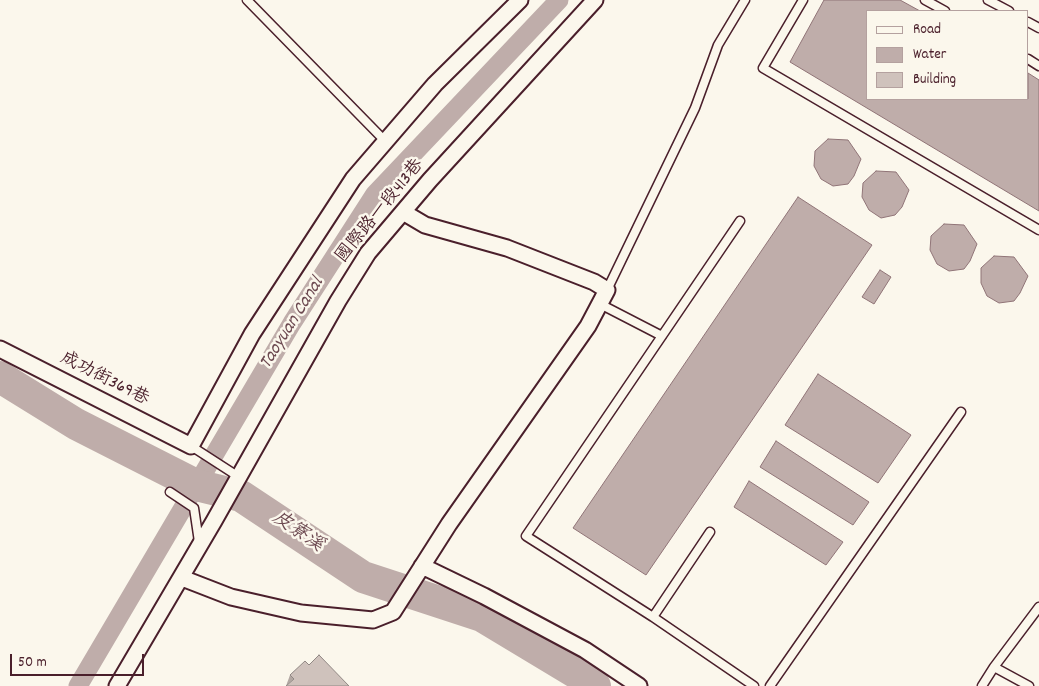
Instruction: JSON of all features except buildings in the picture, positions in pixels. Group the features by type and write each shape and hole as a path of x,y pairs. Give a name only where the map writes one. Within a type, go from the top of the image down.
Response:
{"street":[{"path":"191,446 258,326 353,179 435,84 520,0"},
{"name":"國際路一段413巷","path":"200,547 338,301 368,253 436,172 595,0"},
{"path":"182,578 231,596 301,614 373,620 394,612 449,524 588,326 607,290 594,282 508,248 425,225 403,212"},
{"name":"成功街369巷","path":"0,349 191,446"},
{"path":"117,686 200,547"},
{"path":"420,570 484,596 585,650 639,686"}],"lane":[{"path":"247,0 386,142"},
{"path":"607,290 695,108 718,45 745,0"},
{"path":"803,0 763,68 1039,230"},
{"path":"926,0 943,10"},
{"path":"988,0 1006,10"},
{"path":"740,221 526,536 653,617 754,686"},
{"path":"600,304 662,336"},
{"path":"770,686 961,412"},
{"path":"191,446 239,477"},
{"path":"170,492 194,508 200,547"},
{"path":"653,617 710,532"},
{"path":"982,686 1039,607"},
{"path":"994,667 1029,686"}],"water":[{"path":"824,0 900,0 918,10 866,10 866,100 1029,100 1029,74 1039,80 1039,211 790,62"},
{"path":"828,139 848,140 861,159 854,176 848,184 833,186 821,179 814,166 815,151"},
{"path":"876,171 896,172 909,190 902,207 895,215 881,218 869,210 862,197 863,183"},
{"path":"798,197 872,245 646,575 573,528"},
{"path":"944,224 964,225 977,244 970,261 964,269 949,271 937,264 930,250 931,236"},
{"path":"994,256 1014,257 1028,276 1014,301 999,303 987,296 981,283 981,268"},
{"path":"880,270 891,277 874,304 862,297"},
{"path":"818,374 911,435 878,483 785,425"},
{"path":"776,441 869,502 853,525 760,467"},
{"path":"749,481 843,542 826,565 734,507"}],"waterway":[{"name":"Taoyuan Canal","path":"78,686 292,323 375,194 559,0"},
{"name":"皮寮溪","path":"0,377 76,424 196,485 241,496 363,577 482,616 595,686"}]}
